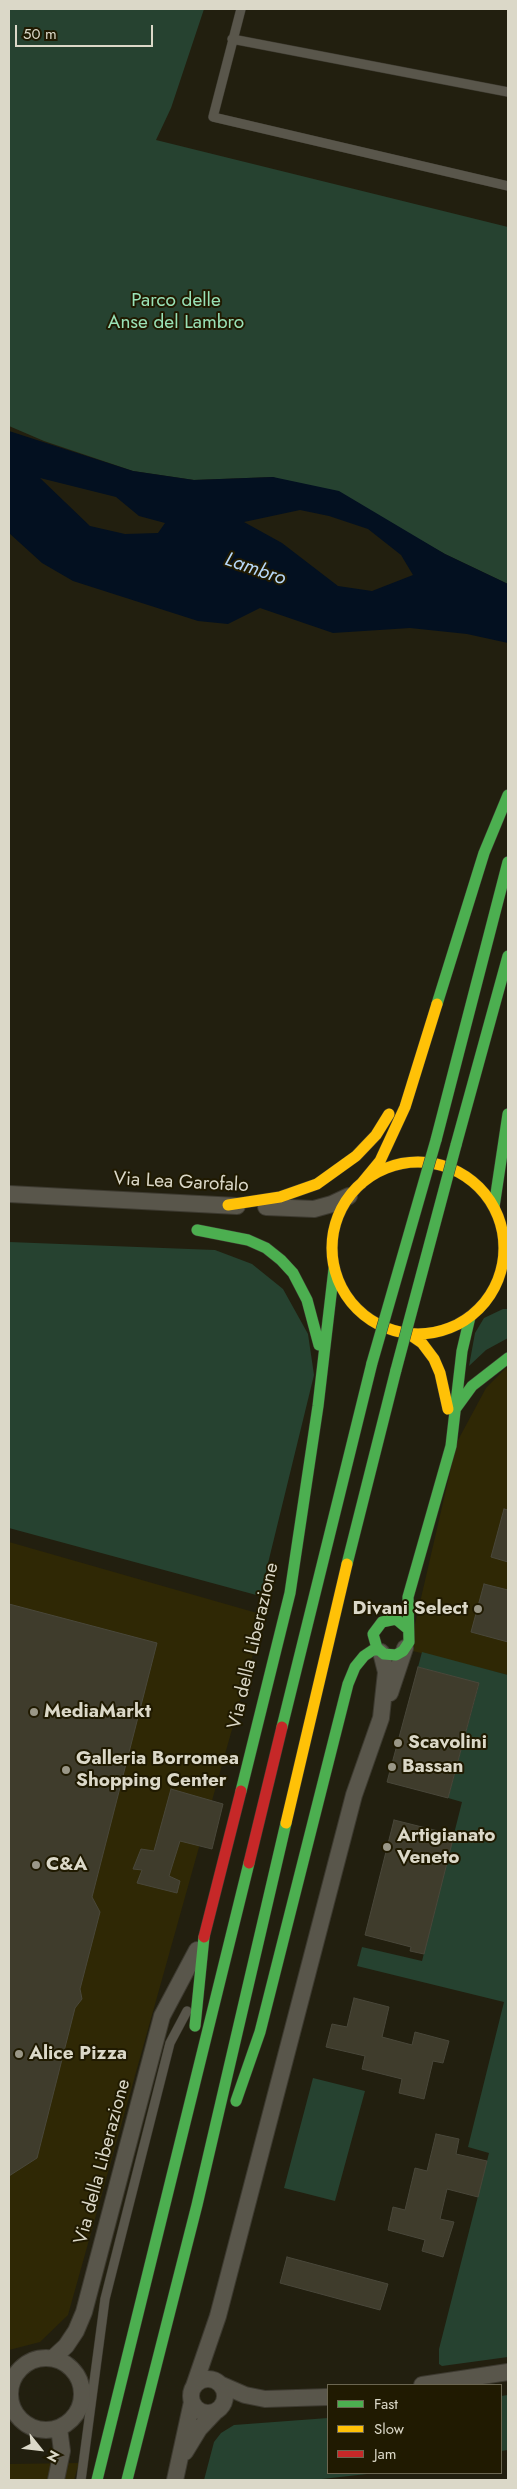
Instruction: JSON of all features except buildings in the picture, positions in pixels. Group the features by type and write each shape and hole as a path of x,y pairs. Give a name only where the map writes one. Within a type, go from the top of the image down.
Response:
{"main road":[{"path":"503,1296 480,1308 448,1329 427,1334 409,1334 379,1325 363,1315 343,1291 334,1270 332,1236 336,1221 349,1196 380,1161 397,1129 440,999 484,853 508,795"},
{"path":"97,2480 372,1363 436,1140 508,862"},
{"path":"127,2480 196,2205 332,1623 396,1370 508,956"},
{"path":"228,1205 293,1194 317,1184 356,1156 386,1121 406,1086 440,999"},
{"path":"494,1207 508,1114"},
{"path":"361,1184 378,1171 399,1164 420,1162 442,1165 472,1180 483,1192 494,1207 500,1220 508,1229"},
{"path":"480,1308 496,1284 502,1269 504,1252 500,1220"},
{"path":"197,1230 248,1240 266,1248 281,1260 292,1273 307,1300 323,1363"},
{"name":"Via della Liberazione","path":"204,1937 290,1593 323,1363 334,1270"},
{"path":"196,2205 260,2032 348,1684 355,1667 372,1650 396,1655 405,1648 409,1640 408,1597 451,1446 462,1350 470,1316"},
{"path":"409,1334 422,1343 434,1359 442,1382 452,1433"},
{"path":"456,1408 477,1381 508,1358"},
{"path":"380,1651 374,1643 373,1634 407,1587 415,1567"},
{"path":"382,1622 396,1620 408,1629"},
{"path":"188,2110 204,1937"}],"street":[{"name":"Via Lea Garofalo","path":"9,1194 314,1208 332,1204 349,1196"},
{"path":"176,2475 192,2402 191,2397 218,2316 352,1804 405,1648"},
{"path":"380,1651 386,1672 381,1718"},
{"name":"Via della Liberazione","path":"53,2358 66,2346 76,2332 84,2312 162,2016 204,1937"},
{"path":"176,2475 199,2430 218,2410 225,2399 213,2351 218,2316"},
{"path":"41,2358 53,2358 72,2367 78,2376 82,2388 82,2400 78,2412 70,2421 59,2428 47,2430 35,2428 11,2411 11,2378 30,2362 41,2358"},
{"path":"429,2384 508,2372"},
{"path":"194,2386 203,2379 220,2383 254,2398 278,2400"},
{"path":"192,2402 195,2407 205,2413 278,2400 327,2397"},
{"path":"56,2480 62,2451 59,2428"}],"lane":[{"path":"240,9 213,117 508,186"},
{"path":"232,39 508,92"},
{"path":"82,2480 104,2299 170,2043 198,1990"}],"shaded area":[{"path":"508,1366 508,1675 409,1650 457,1442 486,1388"},
{"name":"Galleria Borromea Shopping Center","path":"9,1542 264,1615 68,2315 40,2342 9,2350"},
{"path":"79,2463 74,2480 9,2480 9,2464"}],"green space":[{"name":"Parco delle Anse del Lambro","path":"9,9 204,9 171,108 156,140 508,227 508,584 445,554 409,534 273,477 194,480 133,471 44,441 9,426"},
{"path":"9,1242 215,1250 252,1264 283,1289 308,1334 314,1375 260,1596 9,1528"},
{"path":"503,1309 508,1309 508,1338 486,1350 469,1366 475,1333 484,1318"},
{"path":"422,1652 508,1675 508,2357 442,2366 439,2364 439,2349 489,2153 468,2147 504,2002 357,1966 362,1947 422,1961 462,1802 448,1798 479,1684 418,1667"},
{"path":"313,2078 365,2091 335,2201 284,2188"},
{"path":"508,2395 508,2450 502,2451 502,2396"},
{"path":"327,2418 327,2474 367,2474 313,2480 204,2480 214,2442 221,2433 234,2425"}],"water":[{"name":"Lambro","path":"9,431 133,471 194,480 273,477 339,491 445,554 508,584 508,643 467,634 410,628 333,633 260,608 228,624 198,621 73,581 42,563 9,533","holes":["40,478 116,497 139,516 165,523 158,533 125,534 90,526","300,510 329,516 368,529 401,555 413,575 372,591 338,586 282,543 244,522"]}],"traffic: fast":[{"path":"437,1004 484,853 508,795"},
{"path":"436,1140 508,862"},
{"path":"456,1145 508,956"},
{"path":"494,1207 508,1114"},
{"path":"372,1363 436,1140"},
{"path":"396,1370 456,1145"},
{"path":"197,1230 248,1240 266,1248 281,1260 293,1273 307,1300 319,1345"},
{"path":"241,1791 290,1593 318,1406 334,1269"},
{"path":"408,1629 396,1619 382,1622 373,1634 377,1648 384,1654 396,1655 403,1651 409,1642 408,1597 451,1446 462,1351 470,1317"},
{"path":"456,1408 472,1386 508,1358"},
{"path":"282,1727 372,1363"},
{"path":"347,1564 396,1370"},
{"path":"236,2101 260,2032 348,1684 355,1667 364,1656 373,1650 379,1650"},
{"path":"127,2480 197,2205 286,1823"},
{"path":"97,2480 249,1863"},
{"path":"195,2026 204,1937"}],"traffic: slow":[{"path":"361,1184 380,1161 405,1107 437,1004"},
{"path":"228,1205 280,1197 317,1184 356,1156 376,1135 389,1114"},
{"path":"410,1162 426,1162 459,1172 473,1181 485,1193 494,1207 500,1223 504,1248 502,1265 494,1289 485,1303 473,1315 459,1324 443,1330 426,1334 410,1334 377,1324 363,1315 351,1303 342,1289 336,1273 332,1256 332,1240 342,1207 351,1193 363,1181 377,1172 393,1166 410,1162"},
{"path":"409,1334 422,1343 434,1359 440,1373 448,1409"},
{"path":"286,1823 347,1564"}],"traffic: jam":[{"path":"249,1863 282,1727"},
{"path":"204,1937 241,1791"}],"place":[{"name":"Divani Select","path":"478,1609"},
{"name":"MediaMarkt","path":"34,1712"},
{"name":"Scavolini","path":"398,1743"},
{"name":"Bassan","path":"392,1767"},
{"name":"Galleria Borromea Shopping Center","path":"66,1770"},
{"name":"Artigianato Veneto","path":"387,1847"},
{"name":"C&A","path":"36,1865"},
{"name":"Alice Pizza","path":"19,2054"}]}
